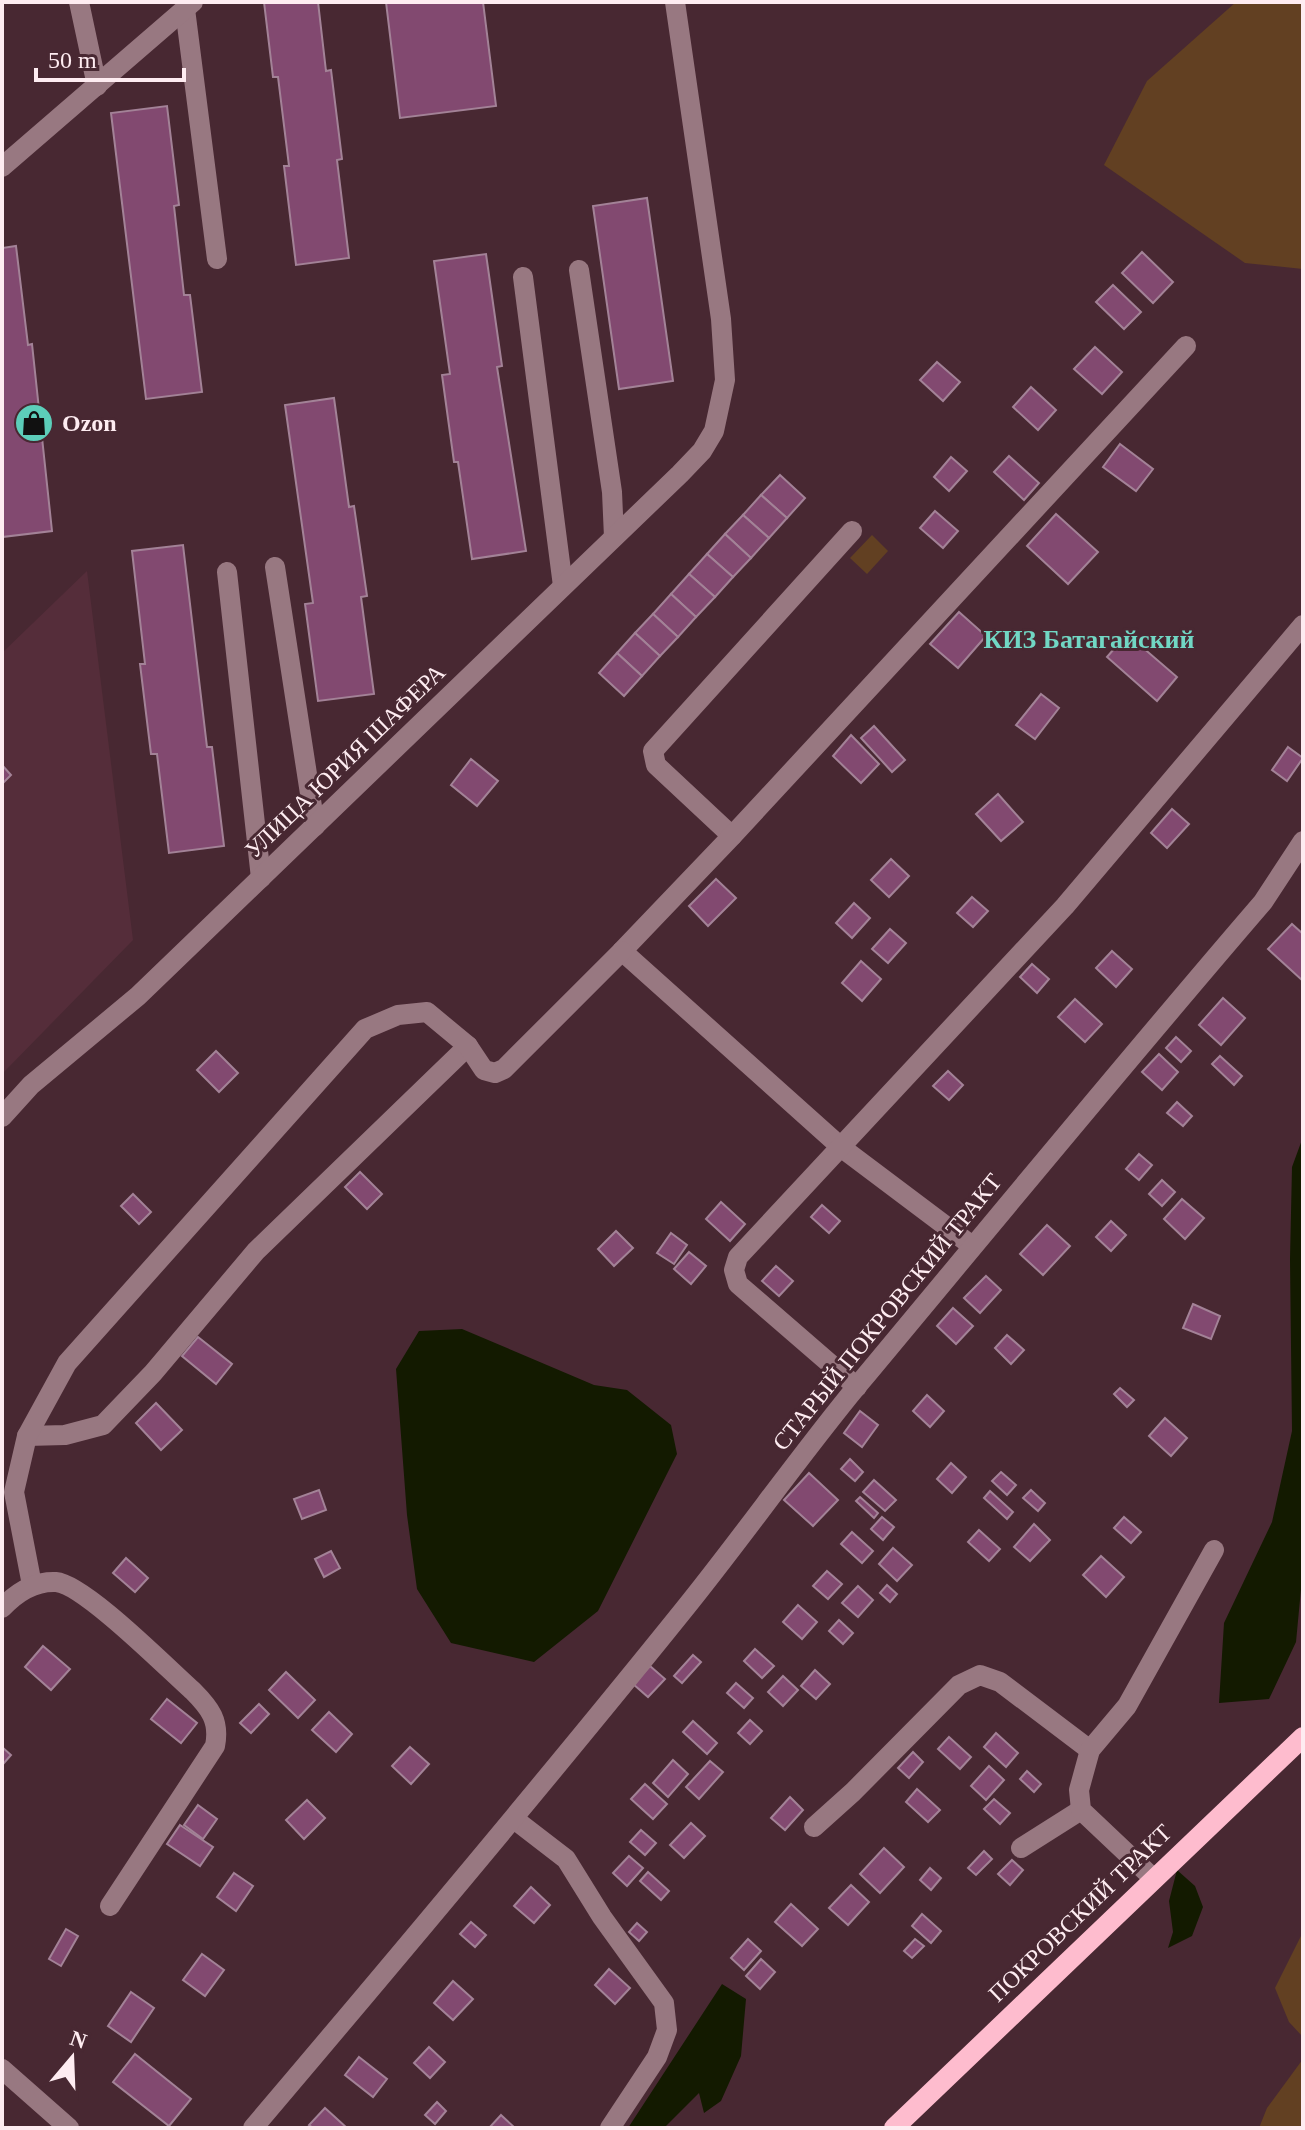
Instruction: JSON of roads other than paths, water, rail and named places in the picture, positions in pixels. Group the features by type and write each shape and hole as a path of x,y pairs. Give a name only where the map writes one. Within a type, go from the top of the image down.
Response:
{"main road":[{"name":"ПОКРОВСКИЙ ТРАКТ","path":"894,2128 1303,1737"}],"street":[{"path":"79,2 97,86"},
{"name":"УЛИЦА ЮРИЯ ШАФЕРА","path":"2,1117 31,1085 138,996 702,451 714,431 725,380 721,319 675,2"},
{"path":"2,167 189,6"},
{"path":"189,6 217,259"},
{"path":"579,270 612,492 614,537"},
{"path":"523,277 563,586"},
{"path":"32,1585 14,1492 27,1436 67,1363 365,1029 398,1015 427,1012 468,1046 484,1070 495,1073 504,1069 732,836 1186,346"},
{"path":"732,836 656,765 653,751 852,531"},
{"path":"275,567 315,826"},
{"path":"227,572 261,878"},
{"path":"857,1387 738,1284 734,1270 738,1257 1065,906 1303,625"},
{"name":"СТАРЫЙ ПОКРОВСКИЙ ТРАКТ","path":"253,2128 514,1819 971,1245 1263,902 1303,841"},
{"path":"622,951 842,1148 971,1245"},
{"path":"27,1436 65,1435 103,1425 153,1373 256,1251 468,1046"},
{"path":"1154,1879 1081,1810 1079,1790 1090,1750 1127,1706 1214,1550"},
{"path":"2,1608 32,1585 58,1582 81,1592 193,1691 208,1706 216,1721 218,1733 215,1746 110,1906"},
{"path":"814,1827 959,1685 980,1675 1000,1682 1090,1750"},
{"path":"1021,1848 1081,1810"},
{"path":"514,1819 566,1859 602,1917 664,2003 667,2030 657,2057 610,2128"},
{"path":"2,2069 69,2128"}],"place":[{"name":"Ozon","path":"34,423"}],"district":[{"name":"КИЗ Батагайский","path":"1089,639"}]}
